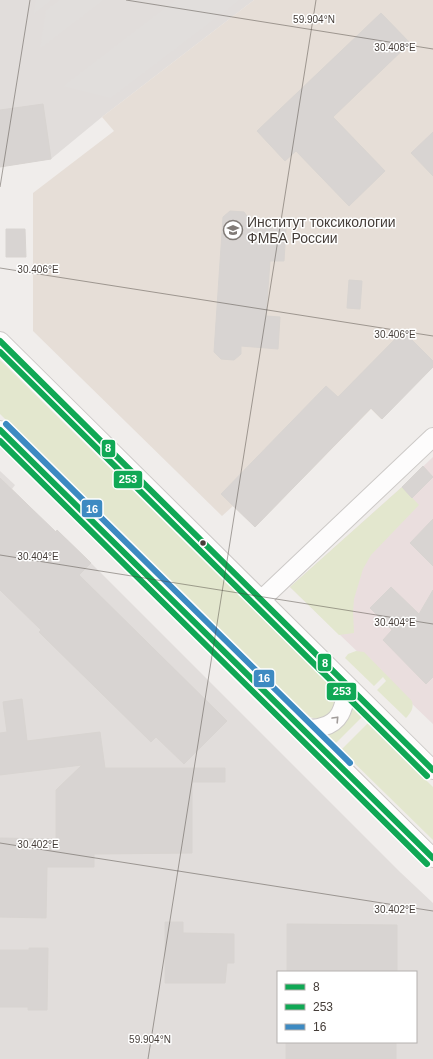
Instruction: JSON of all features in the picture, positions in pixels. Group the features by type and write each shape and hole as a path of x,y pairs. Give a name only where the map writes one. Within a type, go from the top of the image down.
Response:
{"street":[{"path":"0,342 433,770"},
{"path":"0,430 433,858"},
{"path":"261,600 433,437"},
{"path":"303,729 321,728 337,719 343,709 348,686"}],"shaded area":[{"path":"0,0 254,0 102,117 51,159 0,167"},
{"path":"36,0 52,0 34,14"},
{"path":"59,0 104,0 40,49 46,10"},
{"path":"175,0 240,0 111,98 63,86"},
{"name":"Институт токсикологии ФМБА России","path":"254,0 433,0 433,367 381,419 371,409 255,527 233,506 222,516 33,331 33,193 114,131 102,117"},
{"path":"433,457 433,724 290,587 402,487"},
{"path":"0,471 15,485 12,489 55,532 57,530 91,563 400,872 433,903 433,1059 0,1059"}],"green space":[{"path":"0,360 330,685 335,694 336,703 328,715 314,718 305,715 0,414"},
{"path":"402,487 419,505 371,555 363,569 354,599 354,633 339,635 290,587"},
{"path":"356,651 364,652 412,701 412,710 406,718 377,690 386,681 383,677 374,686 345,658 348,654"},
{"path":"353,707 362,717 335,744 326,735 336,731 344,725 352,712"},
{"path":"368,723 433,787 433,840 341,750"}],"building":[{"path":"381,13 410,43 333,117 385,171 349,206 296,151 285,161 257,131"},
{"path":"43,104 51,159 0,167 0,110"},
{"path":"433,132 433,176 411,153"},
{"path":"230,211 244,212 249,219 248,227 286,229 284,261 270,261 266,316 280,317 278,349 241,346 241,354 234,360 221,359 214,352 223,217"},
{"path":"6,229 25,229 26,257 6,257"},
{"path":"349,280 362,281 360,309 347,308"},
{"path":"403,331 433,361 433,367 382,419 371,408 255,527 221,494 326,386 338,397"},
{"path":"423,466 433,477 412,498 402,487"},
{"path":"0,478 56,532 57,530 91,563 79,575 227,721 184,764 156,737 151,742 39,632 41,630 0,590"},
{"path":"433,519 433,566 410,543"},
{"path":"391,587 419,614 433,590 433,677 426,684 383,640 392,630 370,608"},
{"path":"22,699 27,741 100,732 105,768 225,768 225,782 192,782 192,853 94,854 94,867 47,867 46,918 0,917 0,838 56,839 56,790 82,765 0,775 0,733 7,732 3,702"},
{"path":"165,922 183,922 183,933 234,934 234,963 227,963 225,983 165,983"},
{"path":"287,924 397,925 397,971 287,971"},
{"path":"29,948 48,948 47,1010 28,1010 28,1007 0,1007 0,950 29,950"},
{"path":"286,1043 396,1043 396,1059 286,1059"}],"transit line":[{"name":"8","path":"0,341 433,770"},
{"name":"253","path":"0,352 427,776"},
{"name":"16","path":"6,424 350,763"},
{"name":"8","path":"0,430 433,858"},
{"name":"253","path":"0,441 427,864"}],"place":[{"name":"Институт токсикологии ФМБА России","path":"233,230"}]}
